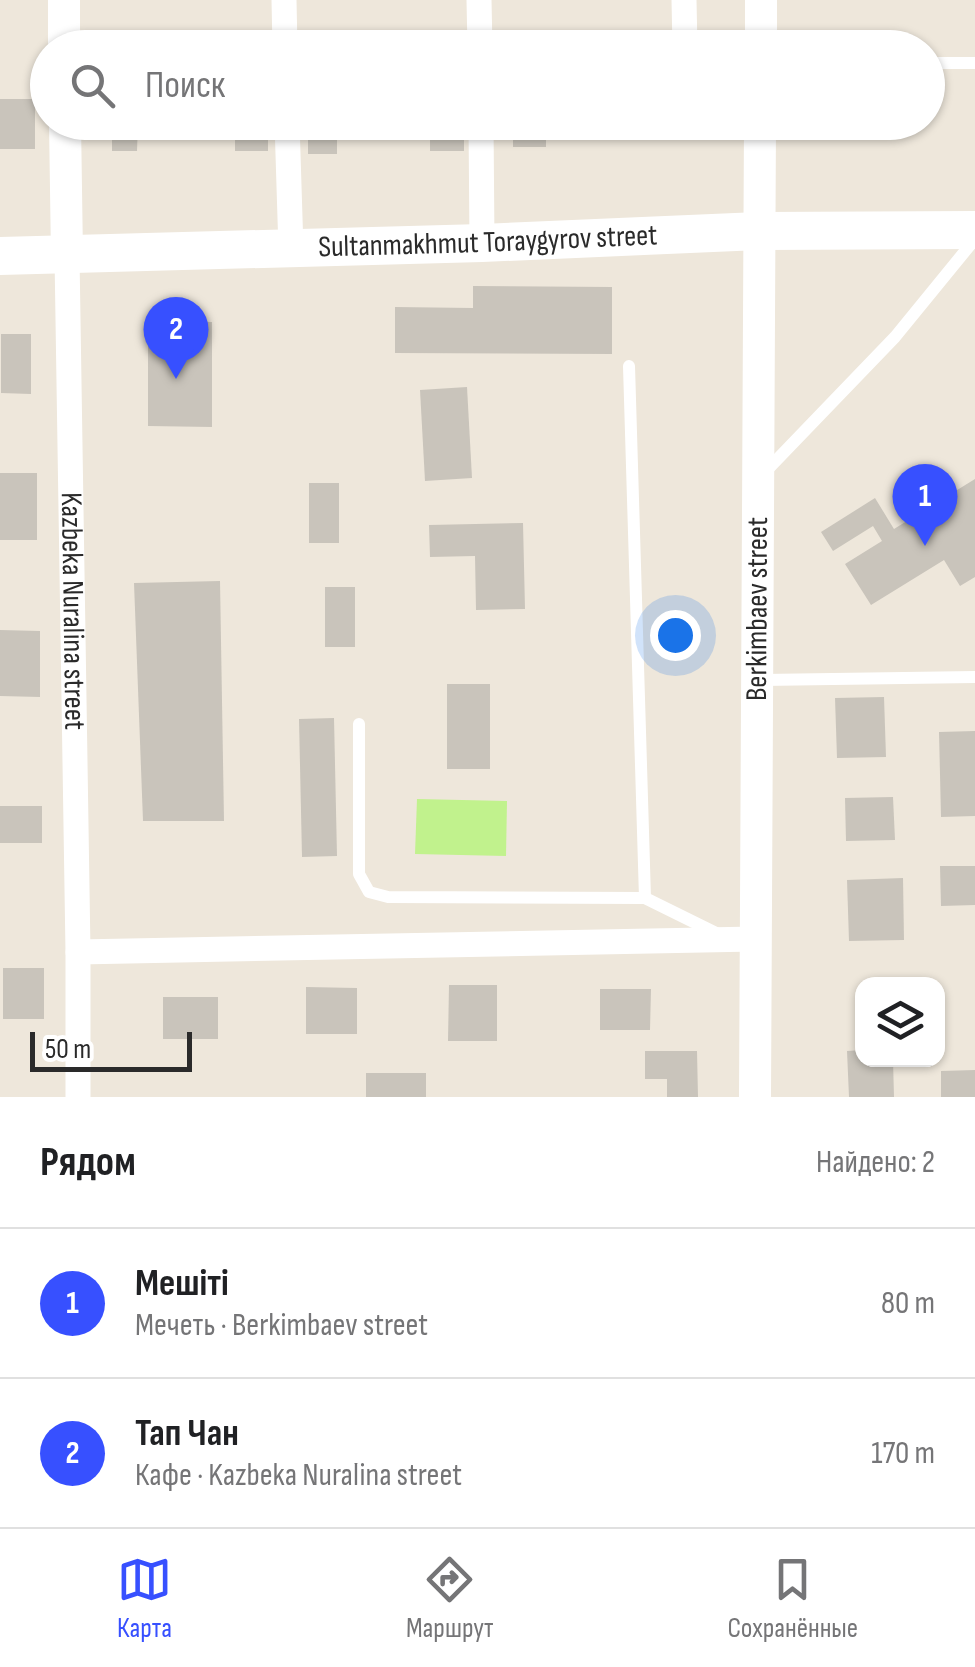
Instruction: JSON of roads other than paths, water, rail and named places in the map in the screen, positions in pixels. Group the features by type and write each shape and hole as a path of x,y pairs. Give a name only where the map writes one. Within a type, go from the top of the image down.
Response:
{"main road":[{"name":"Sultanmakhmut Toraygyrov street","path":"0,256 482,244 759,231 975,230"}],"street":[{"path":"64,0 64,30"},
{"path":"284,0 285,30"},
{"path":"479,0 480,30"},
{"path":"684,0 685,30"},
{"path":"761,0 761,30"},
{"name":"Kazbeka Nuralina street","path":"65,140 78,1097"},
{"path":"288,140 291,250"},
{"path":"481,140 482,244"},
{"name":"Berkimbaev street","path":"756,1097 743,940 757,680 760,140"},
{"path":"78,952 743,940"}],"lane":[{"path":"945,63 975,63"},
{"path":"758,478 895,337 975,239"},
{"path":"630,366 645,898"},
{"path":"757,680 975,677"},
{"path":"359,724 360,874 369,892 388,897 645,898 743,940"}],"place":[{"name":"Тап Чан","path":"176,379"},
{"name":"Мешіті","path":"925,546"}]}
